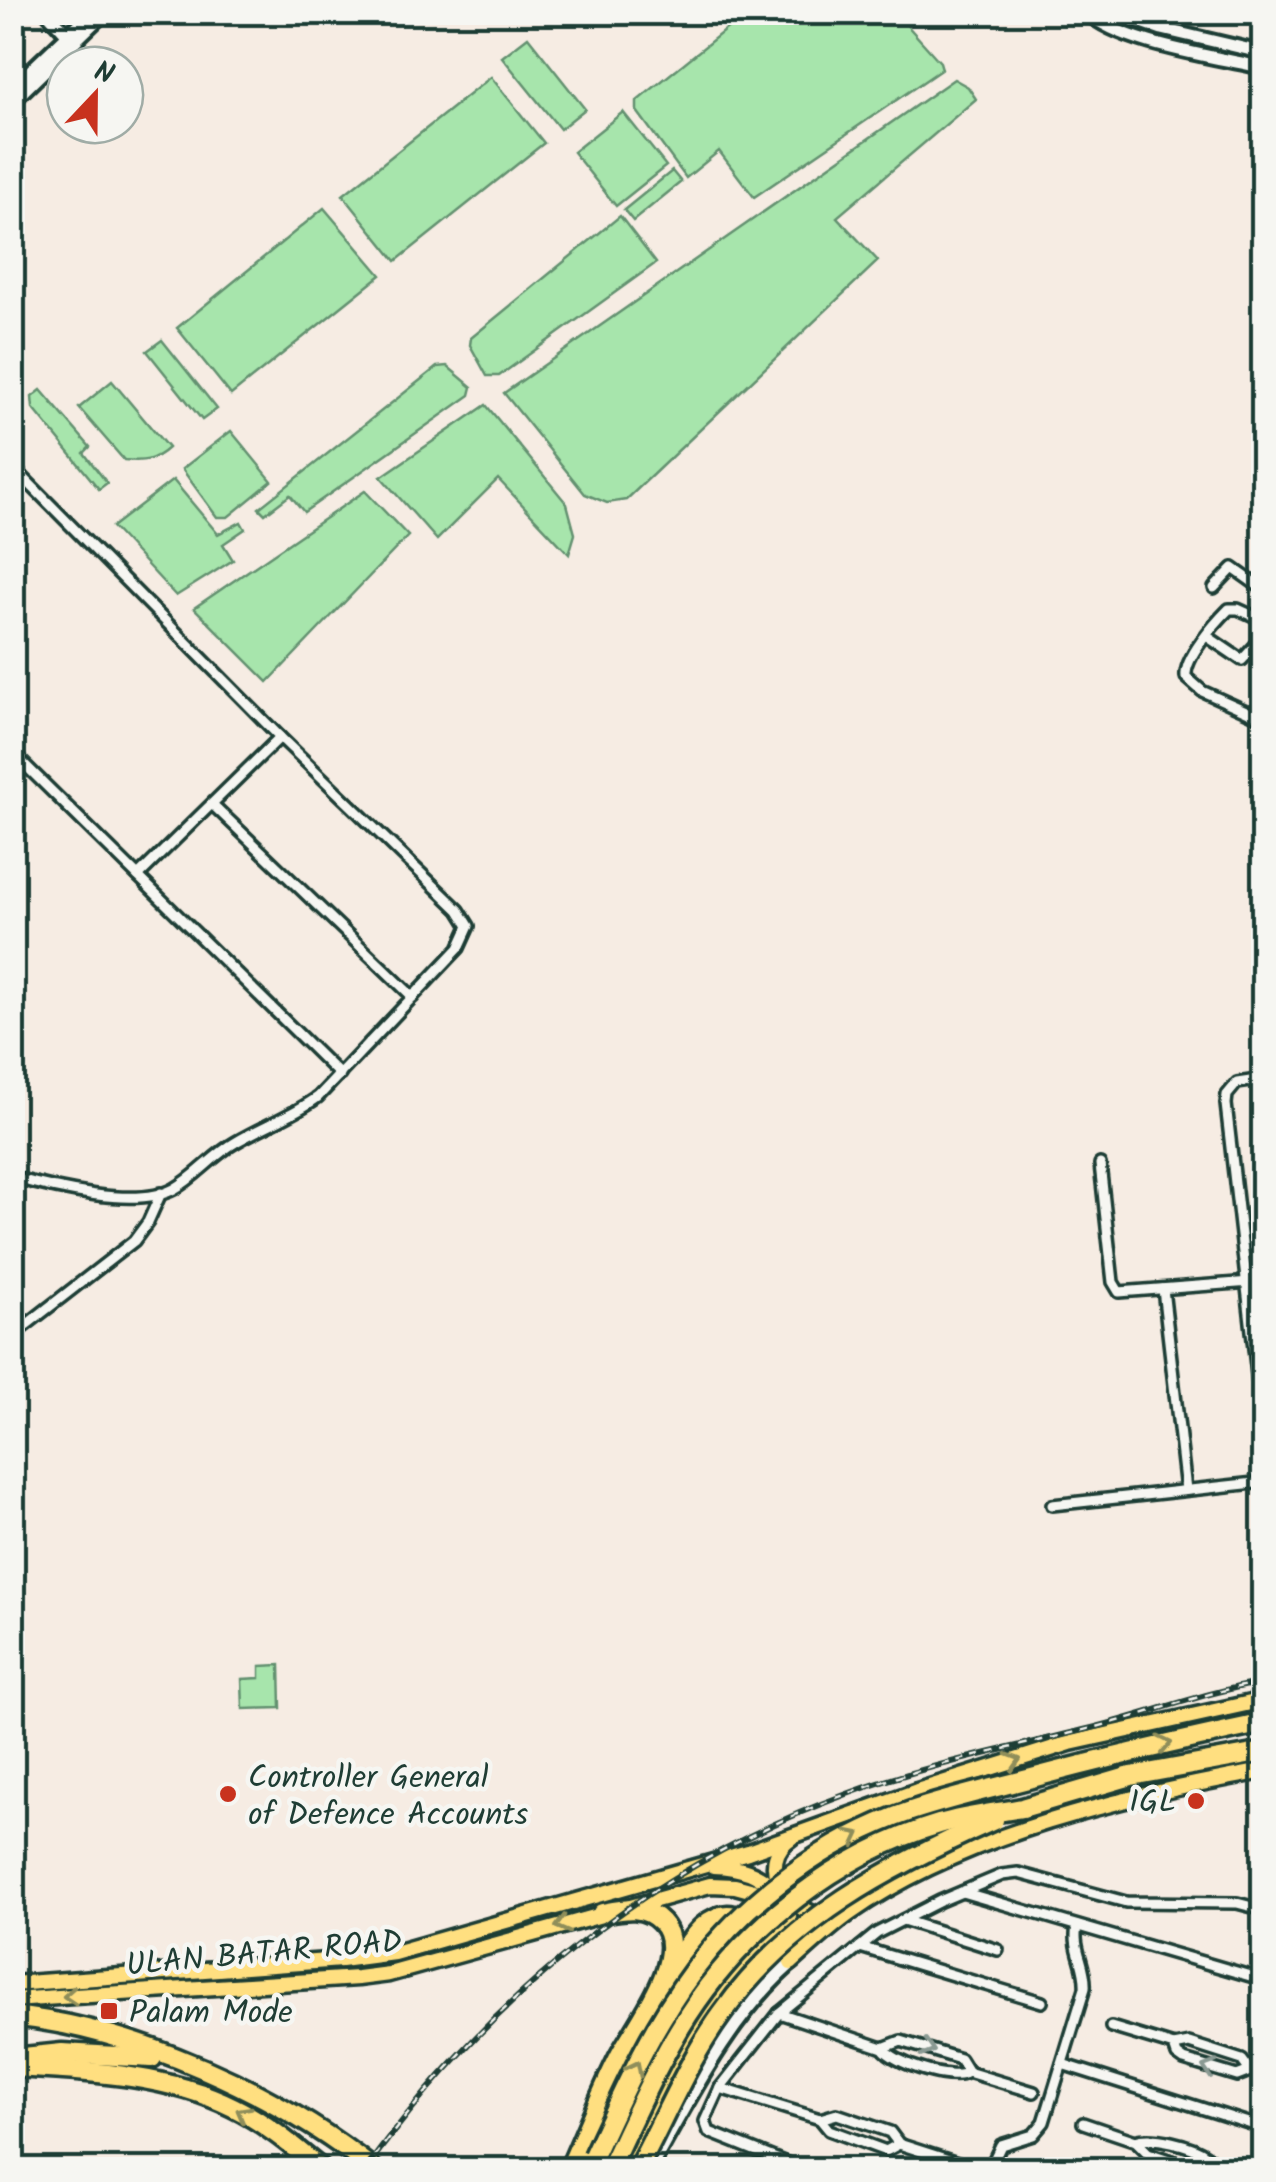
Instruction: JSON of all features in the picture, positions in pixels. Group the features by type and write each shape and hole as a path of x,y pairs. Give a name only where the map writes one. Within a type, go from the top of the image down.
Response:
{"highway":[{"path":"590,2163 645,2047 696,1968 750,1909 813,1859 912,1811 1127,1752 1264,1723"},
{"path":"616,2168 688,2015 720,1972 761,1929 816,1884 872,1852 937,1825 1022,1808 1131,1776 1264,1752"},
{"path":"639,2170 705,2039 756,1971 804,1927 870,1880 924,1851 1022,1808"},
{"path":"616,2168 640,2142 705,2020 747,1968 784,1907"},
{"path":"602,1913 636,1908 652,1914 665,1927 670,1951 656,1994"},
{"path":"569,2170 619,2056 692,1940 718,1916 737,1917 751,1927 756,1948 747,1968"},
{"path":"12,2016 92,2029 248,2088 296,2114 374,2170"},
{"path":"12,2058 98,2054 192,2066"},
{"path":"12,2067 86,2072 209,2096 255,2118 322,2170"},
{"path":"639,2170 640,2142"}],"main road":[{"name":"ULAN BATAR ROAD","path":"12,1984 394,1953 689,1868 1070,1743 1264,1700"},
{"path":"649,2170 729,2035 754,2001 850,1912 947,1858 995,1841 1149,1795 1264,1772"},
{"path":"974,1773 956,1791 956,1811 971,1833 995,1841"},
{"path":"797,1834 785,1841 777,1856 774,1871 781,1887 794,1905 814,1915 828,1917 850,1912"},
{"path":"689,1868 740,1869 769,1883 784,1907 791,1963"},
{"name":"ULAN BATAR ROAD","path":"12,2000 374,1976 720,1884 784,1907"}],"street":[{"path":"47,12 72,39"},
{"path":"72,39 92,12"},
{"path":"12,102 32,77 105,12"},
{"path":"1087,12 1109,28 1146,40 1264,68"},
{"path":"1114,12 1162,30 1264,53"},
{"path":"12,88 32,77"},
{"path":"12,466 280,737 459,910 469,926 460,948 304,1108 234,1143 176,1188 161,1194 88,1194 12,1177"},
{"path":"1214,588 1235,568 1264,590"},
{"path":"1208,637 1242,660 1264,635 1260,629 1262,617 1229,610 1187,662 1186,677 1202,691 1264,719"},
{"path":"138,876 280,737"},
{"path":"12,752 340,1074"},
{"path":"212,804 413,997"},
{"path":"1264,1079 1236,1083 1226,1095 1264,1436"},
{"path":"1100,1164 1114,1288 1124,1293 1264,1281"},
{"path":"12,1336 134,1241 161,1194"},
{"path":"1163,1290 1186,1490"},
{"path":"1052,1506 1264,1482"},
{"path":"804,2170 706,2129 707,2114 720,2088 779,2013 860,1947 902,1920 1012,1872 1126,1902 1237,1903 1264,1910"},
{"path":"962,1892 1264,1980"},
{"path":"902,1920 998,1950"},
{"path":"989,2170 1004,2143 1026,2138 1038,2130 1062,2064 1086,1981 1075,1946 1077,1926"},
{"path":"860,1947 1042,2002"},
{"path":"779,2013 883,2048 892,2058 949,2076 961,2077 968,2072"},
{"path":"1111,2028 1174,2046 1188,2043 1242,2060 1250,2071 1264,2075"},
{"path":"883,2048 902,2041 960,2059 968,2072 1034,2092"},
{"path":"1174,2046 1184,2060 1238,2076 1250,2071"},
{"path":"1062,2064 1264,2128"},
{"path":"720,2088 820,2119 837,2114 890,2132 899,2144 958,2163"},
{"path":"820,2119 828,2130 886,2151 899,2144"},
{"path":"1084,2123 1136,2141 1148,2154 1226,2170"},
{"path":"1136,2141 1154,2137 1204,2154 1205,2168"}],"green space":[{"path":"746,13 896,13 942,69 754,197 719,151 686,178 637,111 637,101"},
{"path":"528,37 585,109 560,129 502,57"},
{"path":"491,77 544,143 396,261 343,195"},
{"path":"954,79 968,87 976,99 837,217 878,261 626,500 607,503 585,494 504,393"},
{"path":"623,112 666,166 616,206 573,152"},
{"path":"672,171 681,182 633,221 624,210"},
{"path":"324,208 381,275 231,395 177,328"},
{"path":"620,216 656,263 499,376 487,376 470,345 471,338"},
{"path":"162,340 217,409 202,420 147,351"},
{"path":"447,366 472,387 470,395 304,512 290,495 265,514 259,508 437,367"},
{"path":"112,381 168,448 158,456 143,461 124,460 79,408"},
{"path":"41,390 90,447 84,453 107,483 99,489 33,408 32,397"},
{"path":"486,405 567,504 575,534 569,554 498,479 437,540 381,477"},
{"path":"231,431 272,481 228,517 217,517 182,469"},
{"path":"173,480 218,534 241,522 245,529 223,544 233,560 176,596 112,527"},
{"path":"365,491 408,536 268,682 194,608"},
{"path":"280,1665 281,1708 243,1709 242,1679 260,1678 260,1666"}],"railway":[{"path":"365,2170 464,2049 519,1995 578,1945 705,1860 774,1824 876,1784 1264,1682"}],"place":[{"name":"Controller General of Defence Accounts","path":"228,1794"},
{"name":"IGL","path":"1196,1801"},
{"name":"Palam Mode","path":"109,2011"}]}
